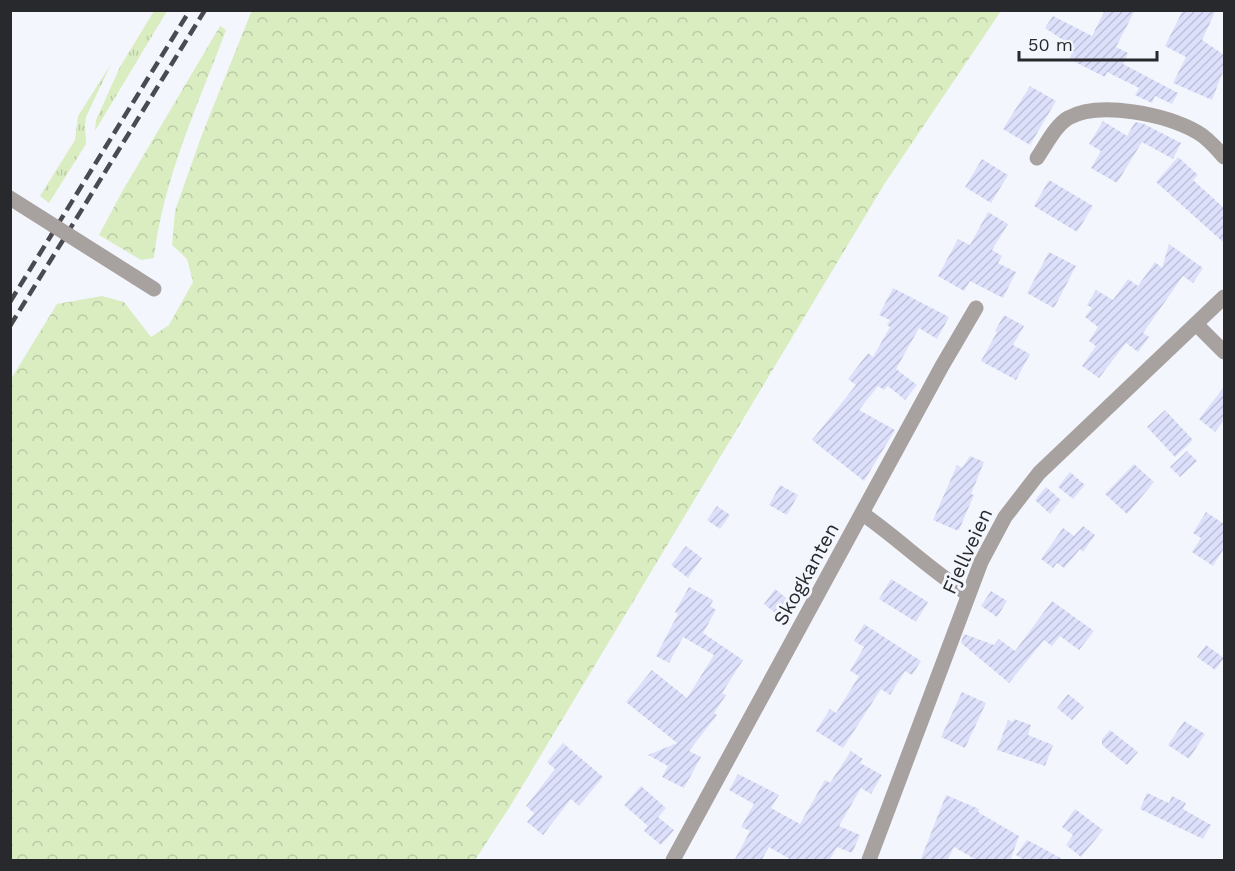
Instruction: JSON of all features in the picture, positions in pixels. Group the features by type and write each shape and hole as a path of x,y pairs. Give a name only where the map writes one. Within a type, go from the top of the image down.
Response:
{"street":[{"path":"1037,158 1066,120 1081,114 1110,109 1142,113 1185,126 1199,133 1224,157"},
{"path":"10,198 154,289"},
{"name":"Fjellveien","path":"869,861 968,594 997,529 1029,484 1224,297"},
{"name":"Skogkanten","path":"673,861 942,366 976,308"},
{"path":"1196,324 1224,352"},
{"path":"863,514 968,594"}],"green space":[{"path":"252,10 1001,11 885,183 509,808 475,860 11,860 11,379 57,304 102,296 124,302 151,337 169,325 193,282 187,259 172,245 175,211 201,137"},
{"path":"154,11 167,11 95,131 96,120 120,67"},
{"path":"220,26 226,30 173,171 154,258 141,260 99,235"},
{"path":"111,64 86,117 86,144 49,203 40,196 75,140 78,116"}],"building":[{"path":"1105,10 1135,10 1116,47 1128,53 1123,64 1178,93 1172,104 1155,96 1152,103 1135,95 1139,88 1107,72 1105,77 1069,59 1075,48 1045,28 1053,16 1092,36"},
{"path":"1183,10 1216,10 1202,40 1224,55 1224,69 1212,100 1173,83 1186,57 1165,46"},
{"path":"1030,86 1056,101 1030,145 1003,129"},
{"path":"1103,121 1127,136 1135,122 1144,124 1181,143 1173,159 1142,142 1117,183 1091,168 1101,151 1089,144"},
{"path":"1178,157 1198,175 1193,180 1224,208 1224,243 1156,182"},
{"path":"982,159 1008,175 991,203 965,187"},
{"path":"1049,180 1093,206 1077,232 1034,206"},
{"path":"988,212 1008,224 992,250 1002,256 998,263 1016,272 1003,298 970,281 964,291 938,276 958,239 970,245"},
{"path":"1169,244 1203,268 1193,283 1183,276 1143,333 1149,337 1138,352 1126,343 1099,378 1082,366 1096,346 1089,341 1098,327 1085,317 1092,308 1087,305 1096,290 1113,300 1128,279 1138,286 1155,262 1162,268"},
{"path":"1049,252 1076,266 1054,308 1027,293"},
{"path":"893,288 949,317 937,339 919,328 896,369 917,385 905,400 888,386 884,390 878,386 859,410 895,430 864,481 812,440 856,385 848,379 868,353 873,357 890,327 887,325 890,320 879,315"},
{"path":"1004,315 1024,326 1013,345 1030,354 1016,380 981,361"},
{"path":"1224,387 1224,420 1215,432 1199,419"},
{"path":"1165,410 1193,440 1175,457 1147,427"},
{"path":"1187,451 1197,461 1180,477 1170,467"},
{"path":"970,456 984,462 971,494 974,495 959,530 956,530 933,520 957,465 962,468"},
{"path":"1134,464 1154,482 1127,514 1105,494"},
{"path":"1070,472 1085,485 1073,499 1058,487"},
{"path":"780,485 798,495 787,515 769,505"},
{"path":"1046,487 1061,500 1050,514 1035,500"},
{"path":"717,506 730,515 720,529 707,520"},
{"path":"1206,512 1224,524 1224,548 1213,566 1192,552 1201,538 1193,533"},
{"path":"1083,526 1095,535 1083,552 1080,549 1064,568 1057,563 1053,568 1041,559 1063,528 1074,536"},
{"path":"686,546 702,558 688,578 671,565"},
{"path":"891,579 928,602 916,622 879,599"},
{"path":"689,587 713,600 710,606 716,610 703,633 743,660 722,693 726,695 714,713 717,715 689,751 701,757 684,788 662,777 668,766 648,755 677,743 626,702 652,670 687,698 714,655 683,637 669,663 656,656 678,614 675,612"},
{"path":"775,589 791,602 779,616 764,604"},
{"path":"991,591 1007,601 997,617 981,606"},
{"path":"1052,601 1094,631 1079,650 1060,636 1052,646 1044,640 1009,683 961,643 964,634 994,645 999,639 1015,651"},
{"path":"864,624 921,661 912,675 905,671 890,695 881,689 843,748 816,731 830,709 836,713 859,676 850,671 864,647 854,641"},
{"path":"1206,645 1224,658 1215,670 1197,657"},
{"path":"962,692 986,703 965,748 941,737"},
{"path":"1068,694 1084,707 1072,720 1057,708"},
{"path":"1014,719 1031,725 1028,735 1053,745 1045,766 997,750 1008,720 1013,722"},
{"path":"1184,721 1205,734 1189,759 1168,745"},
{"path":"1110,730 1138,752 1127,765 1102,745 1102,739"},
{"path":"563,743 603,777 579,806 571,799 543,835 527,822 534,813 526,806 555,769 547,762"},
{"path":"851,751 863,759 860,763 882,775 871,794 861,788 839,826 860,835 852,853 837,847 829,861 793,861 769,847 761,861 734,861 750,831 741,827 754,804 729,790 738,774 779,795 771,808 800,824 825,780 830,783"},
{"path":"641,786 666,808 658,817 674,830 661,845 644,831 648,826 624,805"},
{"path":"1147,793 1169,803 1172,796 1186,803 1183,809 1211,825 1203,839 1140,809"},
{"path":"946,795 979,809 978,812 1019,836 1010,861 978,861 954,847 947,861 920,861"},
{"path":"1075,809 1103,830 1081,857 1066,845 1073,835 1062,827"},
{"path":"1027,840 1066,861 1026,861 1016,855"}],"railway":[{"path":"10,302 190,10"},
{"path":"10,326 205,10"}]}
